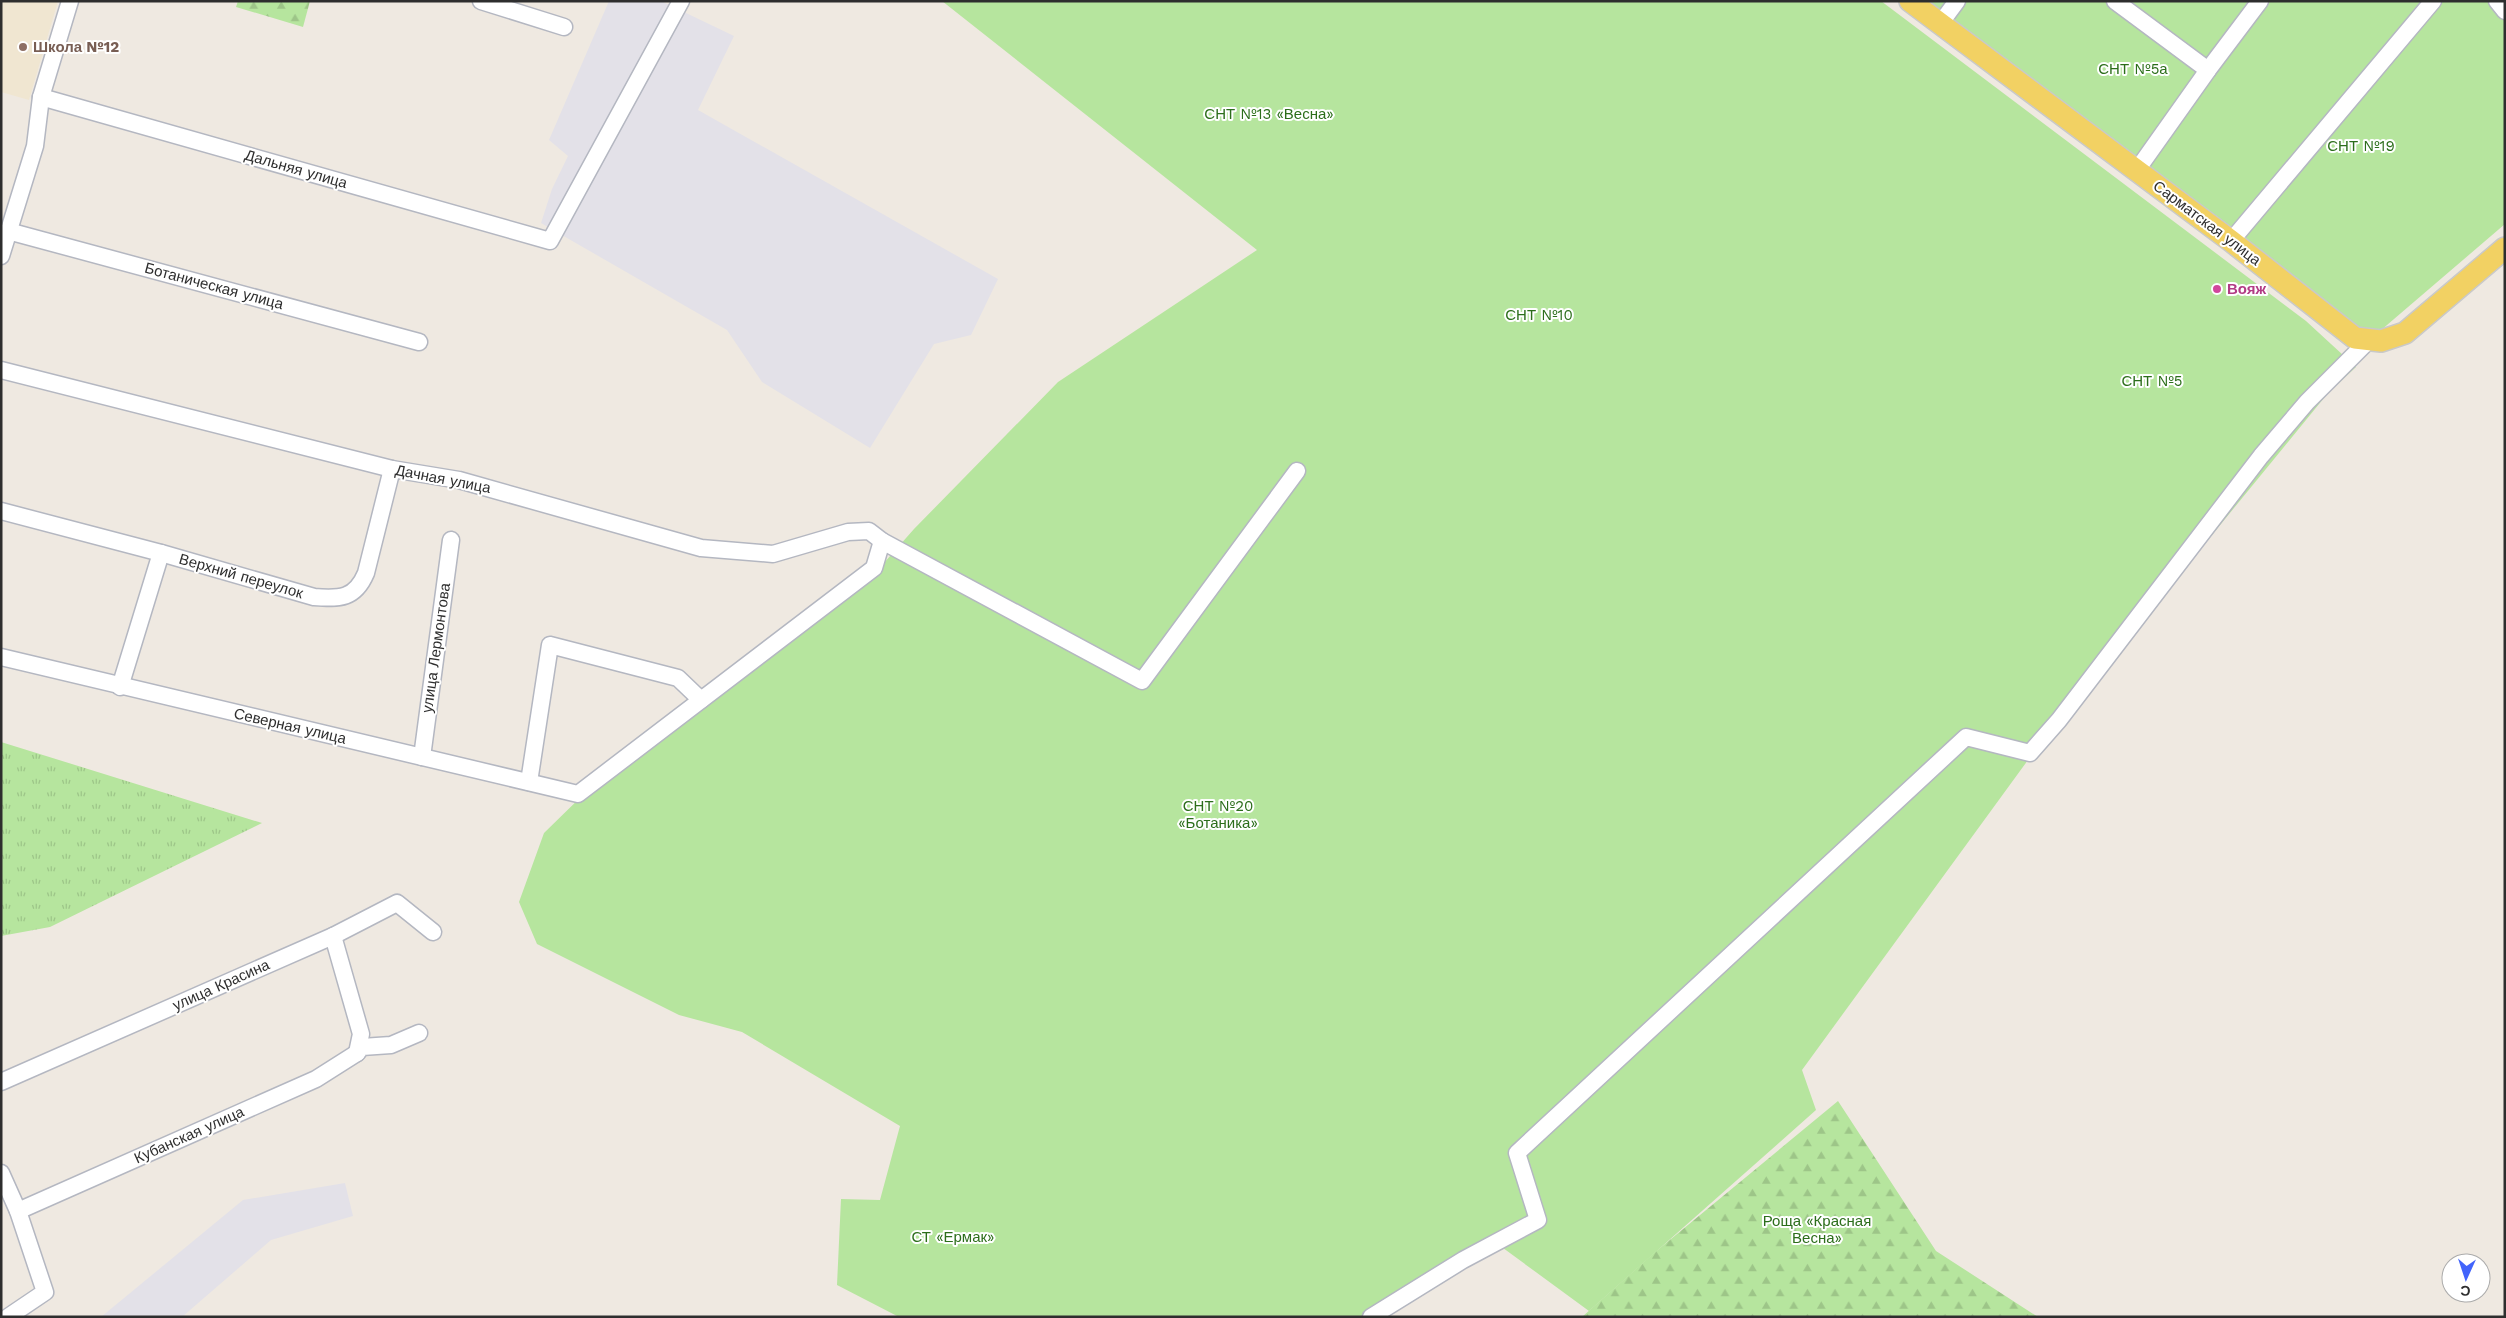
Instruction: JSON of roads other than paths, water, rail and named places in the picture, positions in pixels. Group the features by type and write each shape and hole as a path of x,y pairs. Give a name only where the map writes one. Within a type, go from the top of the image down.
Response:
{"main road":[{"name":"Сарматская улица","path":"1910,1 2231,240 2344,331 2355,338 2368,341"},
{"path":"2368,341 2381,341 2405,333 2505,248"}],"street":[{"path":"1,256 35,146 41,97 70,1"},
{"path":"481,1 564,27"},
{"name":"Дальняя улица","path":"41,97 550,241 681,1"},
{"path":"1940,24 1957,1"},
{"path":"2115,1 2208,70"},
{"path":"2137,170 2260,1"},
{"path":"2231,240 2433,1"},
{"path":"2497,1 2505,11"},
{"name":"Ботаническая улица","path":"8,231 419,342"},
{"path":"1371,1317 1463,1260 1538,1220 1517,1153 1966,737 2030,753 2065,712 2261,456 2307,402 2368,341"},
{"name":"Дачная улица","path":"1,370 392,469 477,485 701,548 773,554 848,532 869,531 882,541 1142,680 1297,471"},
{"name":"Верхний переулок","path":"1,512 161,553 314,597 334,599 350,594 360,587 366,573 392,469"},
{"name":"улица Лермонтова","path":"422,757 451,540"},
{"path":"528,782 550,645 678,678 701,700 874,568 882,541"},
{"path":"120,687 161,553"},
{"name":"Северная улица","path":"1,657 120,687 578,794 701,700"},
{"name":"улица Красина","path":"1,1082 332,936 397,903 433,932"},
{"path":"332,936 361,1034 357,1053"},
{"name":"Кубанская улица","path":"18,1211 316,1079 357,1053 362,1047 391,1045 419,1033"},
{"path":"1,1173 18,1211 45,1292 8,1317"}],"place":[{"name":"Школа №12","path":"23,47"},
{"name":"Вояж","path":"2217,289"}],"park label":[{"name":"СНТ №5а","path":"2133,69"},
{"name":"СНТ №13 «Весна»","path":"1269,114"},
{"name":"СНТ №19","path":"2361,146"},
{"name":"СНТ №10","path":"1539,315"},
{"name":"СНТ №5","path":"2152,381"},
{"name":"СНТ №20 «Ботаника»","path":"1218,814"},
{"name":"Роща «Красная Весна»","path":"1817,1230"},
{"name":"СТ «Ермак»","path":"953,1237"}]}
